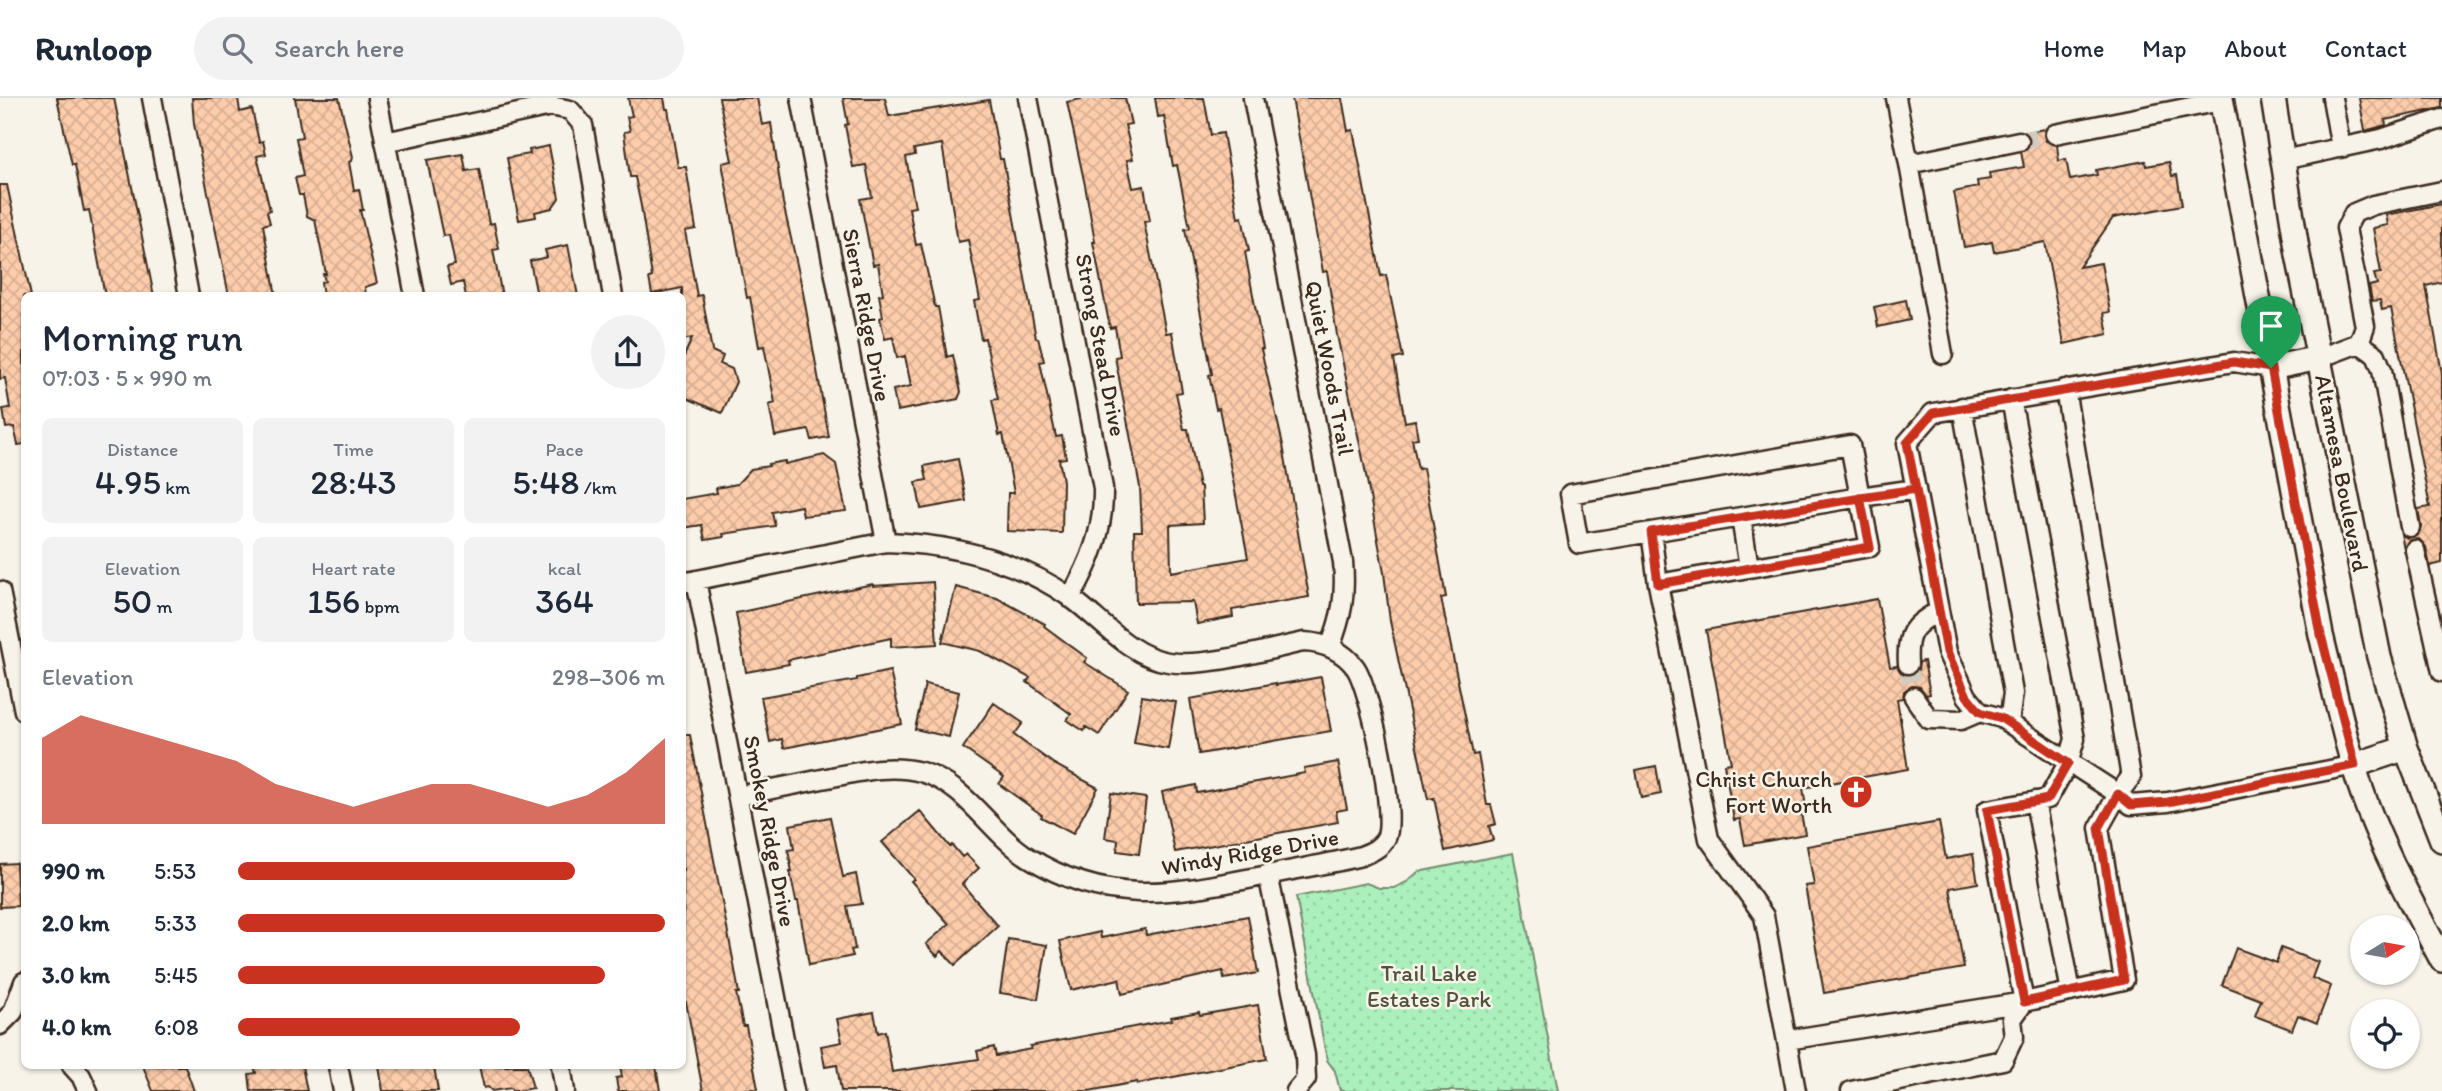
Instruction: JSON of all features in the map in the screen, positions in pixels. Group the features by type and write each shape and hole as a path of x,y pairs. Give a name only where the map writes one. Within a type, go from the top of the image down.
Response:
{"main road":[{"name":"Altamesa Boulevard","path":"2273,98 2298,255 2379,657 2406,748 2435,798 2442,840"},
{"path":"2221,100 2321,635 2355,765 2376,827 2404,890 2442,960"},
{"path":"2271,368 2319,358"},
{"path":"2355,765 2406,748"}],"street":[{"path":"152,98 188,292"},
{"path":"377,98 414,292"},
{"name":"Sierra Ridge Drive","path":"801,98 886,542"},
{"name":"Strong Stead Drive","path":"1028,98 1103,488 1102,520 1097,541 1088,566 1070,598"},
{"name":"Quiet Woods Trail","path":"1252,98 1343,562 1345,598 1342,616 1330,647"},
{"path":"1896,98 1943,354"},
{"path":"2332,98 2341,148"},
{"path":"2054,134 2182,103 2221,100"},
{"path":"385,142 551,106 570,110 583,125 612,292"},
{"path":"2283,160 2381,139 2442,119"},
{"path":"1909,164 2019,141"},
{"path":"2359,343 2365,326 2346,228 2354,213 2373,205 2442,191"},
{"path":"2319,358 2359,343"},
{"path":"2359,343 2376,355 2382,370 2410,527"},
{"path":"2271,368 2234,362 1933,413 1907,443 1947,652 1967,696 1980,712 2001,718 2131,805 2168,802 2355,765"},
{"path":"1787,1040 2024,1002 2124,980 2099,828 2131,777 2065,389"},
{"path":"1851,1091 2003,1060 2014,1037 2011,1019 2024,1002 1987,810 2048,799 2068,763 2075,739 2011,399"},
{"path":"1962,407 2013,693 2009,723"},
{"path":"1658,584 1870,547 1860,497 1850,445 1570,494 1579,544 1860,497 1916,489"},
{"path":"1741,517 1749,568"},
{"path":"1651,532 1658,584 1709,839 1765,916 1796,1091"},
{"path":"689,582 886,542 954,549 980,555 1031,575 1070,598 1134,649 1166,662 1202,663 1304,642 1330,647"},
{"path":"2415,550 2442,672"},
{"name":"Smokey Ridge Drive","path":"689,582 739,796 794,1091"},
{"path":"0,591 21,694"},
{"path":"1908,664 1907,642 1920,620 1939,611"},
{"name":"Windy Ridge Drive","path":"739,796 869,770 901,768 920,772 956,790 1027,857 1069,878 1090,885 1133,892 1170,892 1361,856 1376,850 1386,840 1390,821 1389,803 1363,680 1344,655 1330,647"},
{"path":"1914,697 1928,719 1961,720 1980,712"},
{"path":"2035,801 2071,992"},
{"path":"1268,874 1305,1055 1306,1079 1296,1091"},
{"path":"12,1019 21,991"},
{"path":"75,1069 88,1091"},
{"path":"339,1069 343,1091"},
{"path":"561,1069 565,1091"}],"green space":[{"name":"Trail Lake Estates Park","path":"1513,853 1558,1091 1340,1091 1335,1071 1327,1060 1296,897 1366,883 1379,888 1394,888 1407,882 1418,872"}],"building":[{"path":"57,98 114,98 153,292 104,292 89,210 84,211 75,165 72,165"},
{"path":"192,98 238,98 240,112 252,109 259,142 263,141 266,154 257,156 270,210 267,212 270,223 263,225 275,292 228,292 194,124"},
{"path":"295,98 339,98 353,157 349,162 354,190 359,189 363,210 360,210 377,283 365,287 366,292 322,292 321,282 325,281 323,274 326,274 315,220 307,216 303,195 299,195 295,178 303,176 296,138 302,137"},
{"path":"628,98 664,98 678,167 686,167 696,229 685,231 697,296 702,295 712,351 723,356 720,364 732,369 736,382 722,413 686,398 686,352 692,338 686,339 686,292 682,292 682,288 652,292 649,278 652,277 641,206 635,177 630,177 624,132 630,131 627,117 632,116"},
{"path":"719,98 757,98 762,125 771,123 783,203 802,287 829,437 812,440 809,430 775,436 769,405 775,403 764,346 759,347 750,297 747,298 722,163 732,161"},
{"path":"843,98 885,98 889,116 989,100 1000,159 1003,159 1036,338 1044,361 1040,362 1056,437 1062,436 1066,458 1059,459 1063,481 1062,533 1007,531 1008,493 1014,493 1003,434 999,435 992,400 998,399 985,338 981,339 974,301 980,300 968,240 958,242 942,144 914,149 915,155 906,157 915,207 909,208 916,245 921,244 935,307 938,307 947,357 953,355 961,392 958,399 897,411 893,390 911,386 905,356 897,358 893,337 885,339 880,318 883,317 879,295 883,294 878,264 873,265 860,199 872,197 866,165 853,167"},
{"path":"1085,98 1125,98 1131,124 1125,125 1133,159 1127,160 1133,188 1144,186 1150,221 1144,222 1166,333 1172,332 1182,392 1176,393 1184,429 1188,429 1201,487 1203,523 1170,525 1171,572 1248,558 1219,408 1216,409 1209,375 1212,374 1185,229 1190,228 1177,165 1173,166 1164,116 1158,117 1155,98 1204,98 1211,135 1223,133 1238,218 1242,217 1261,349 1283,445 1309,597 1232,610 1233,617 1197,624 1193,602 1136,603 1134,531 1142,531 1140,487 1115,357 1120,356 1115,327 1110,328 1085,185 1067,102"},
{"path":"1292,98 1342,98 1348,131 1353,130 1381,276 1386,275 1403,357 1394,359 1405,422 1415,420 1418,438 1412,439 1418,469 1423,468 1446,597 1441,598 1473,755 1478,754 1487,805 1491,805 1496,824 1489,826 1493,840 1445,851 1434,798 1428,799 1390,621 1364,464 1337,335 1327,271 1323,272"},
{"path":"2359,98 2442,98 2442,108 2385,120 2386,125 2365,131"},
{"path":"2045,129 2046,141 2057,145 2059,161 2066,159 2070,180 2097,175 2096,170 2145,161 2146,166 2169,162 2172,176 2177,175 2182,205 2113,218 2079,267 2101,263 2110,312 2104,313 2108,334 2064,344 2045,242 1994,252 1992,242 1964,247 1954,192 1978,187 1977,181 1990,179 1989,173 2024,167 2021,152 2030,144 2026,132"},
{"path":"549,146 559,198 552,208 535,212 536,217 519,220 507,158 530,154 529,150"},
{"path":"463,154 466,171 479,169 489,224 494,223 499,249 493,250 501,292 465,292 463,282 451,285 447,267 455,265 449,235 443,236 427,160"},
{"path":"0,185 7,185 30,292 21,292 21,444 18,445 14,427 6,428 3,409 10,408 5,378 0,379"},
{"path":"2442,204 2442,282 2426,286 2442,373 2442,563 2430,566 2426,547 2419,539 2408,541 2404,549 2401,534 2407,538 2418,535 2421,526 2418,509 2430,507 2391,308 2382,310 2380,300 2372,301 2369,286 2377,284 2374,274 2381,273 2373,228 2388,225 2386,215"},
{"path":"568,245 577,292 536,292 530,261 547,257 545,250"},
{"path":"1906,300 1910,320 1878,327 1874,307"},
{"path":"824,455 836,464 846,511 803,516 801,506 772,512 775,526 723,534 724,537 705,540 702,525 686,527 686,498 717,493 716,488 737,484 751,469 785,461 785,464"},
{"path":"958,459 966,501 921,509 916,482 927,480 924,466"},
{"path":"933,582 937,644 891,647 891,638 746,672 736,613 873,584"},
{"path":"956,587 997,598 1045,624 1044,626 1087,658 1084,662 1128,690 1099,735 1086,727 1084,731 1067,720 1071,714 1027,682 1030,678 980,651 942,642"},
{"path":"1877,599 1890,667 1897,666 1902,674 1909,675 1918,670 1919,662 1924,661 1930,694 1926,695 1920,687 1912,686 1904,691 1903,698 1897,699 1908,769 1803,788 1806,807 1800,808 1805,834 1745,845 1740,819 1734,820 1724,764 1731,763 1706,630"},
{"path":"890,671 902,724 784,748 782,739 770,742 761,697 857,680"},
{"path":"1321,677 1331,731 1199,754 1190,699"},
{"path":"925,684 959,692 949,737 915,729"},
{"path":"1142,696 1176,702 1168,749 1134,743"},
{"path":"994,703 1023,723 1014,735 1054,764 1098,788 1073,834 1041,817 1042,815 999,784 1004,777 963,748"},
{"path":"686,735 690,735 733,959 739,993 736,993 743,1026 746,1026 758,1089 703,1091 686,1002"},
{"path":"1338,762 1347,809 1336,811 1338,822 1175,852 1162,792 1196,785 1197,793 1305,773 1304,768"},
{"path":"1656,766 1661,794 1641,798 1636,770"},
{"path":"1111,793 1146,798 1139,854 1117,851 1118,840 1105,838"},
{"path":"920,811 950,847 952,845 962,857 966,854 979,868 962,884 998,926 955,965 942,951 937,956 926,944 949,924 911,881 914,879 882,842"},
{"path":"830,817 843,877 856,874 862,904 847,906 855,949 851,950 853,956 809,965 790,872 788,850 794,849 790,825"},
{"path":"1939,822 1946,859 1973,854 1978,883 1950,888 1964,968 1824,993 1805,886 1814,885 1807,846"},
{"path":"16,863 18,906 0,907 0,864"},
{"path":"1248,916 1258,973 1224,979 1223,971 1122,994 1119,979 1071,990 1060,941 1100,932 1101,938 1145,929 1146,935"},
{"path":"1008,939 1047,945 1038,999 1000,993"},
{"path":"2236,948 2276,963 2281,948 2318,962 2312,978 2331,986 2317,1023 2298,1015 2292,1030 2255,1016 2261,1000 2222,985"},
{"path":"1258,1005 1267,1059 1089,1091 841,1091 837,1065 825,1067 821,1046 842,1042 837,1019 874,1012 878,1033 885,1031 892,1072 979,1059 977,1051 994,1047 996,1056 1031,1049 1030,1046 1172,1020 1171,1017"},
{"path":"144,1069 186,1069 194,1091 153,1091"},
{"path":"255,1069 303,1069 307,1091 251,1091 249,1074 256,1073"},
{"path":"379,1069 434,1069 438,1091 383,1091"},
{"path":"480,1069 528,1069 533,1088 492,1091 488,1087 484,1088"},
{"path":"621,1069 656,1069 660,1091 618,1091 616,1078 622,1077"}],"tunnel":[{"path":"2019,141 2055,134"},
{"path":"1908,664 1914,697"}],"place":[{"name":"Christ Church Fort Worth","path":"1856,792"}],"route":[{"path":"2271,368 2234,362 1933,413 1907,443 1916,489 1860,497 1651,532 1658,584 1870,547 1860,497 1916,489 1947,652 1967,696 1980,712 2001,718 2068,763 2048,799 1987,810 2024,1002 2124,980 2099,828 2118,794 2131,805 2168,802 2355,765 2321,635 2271,368"}]}
